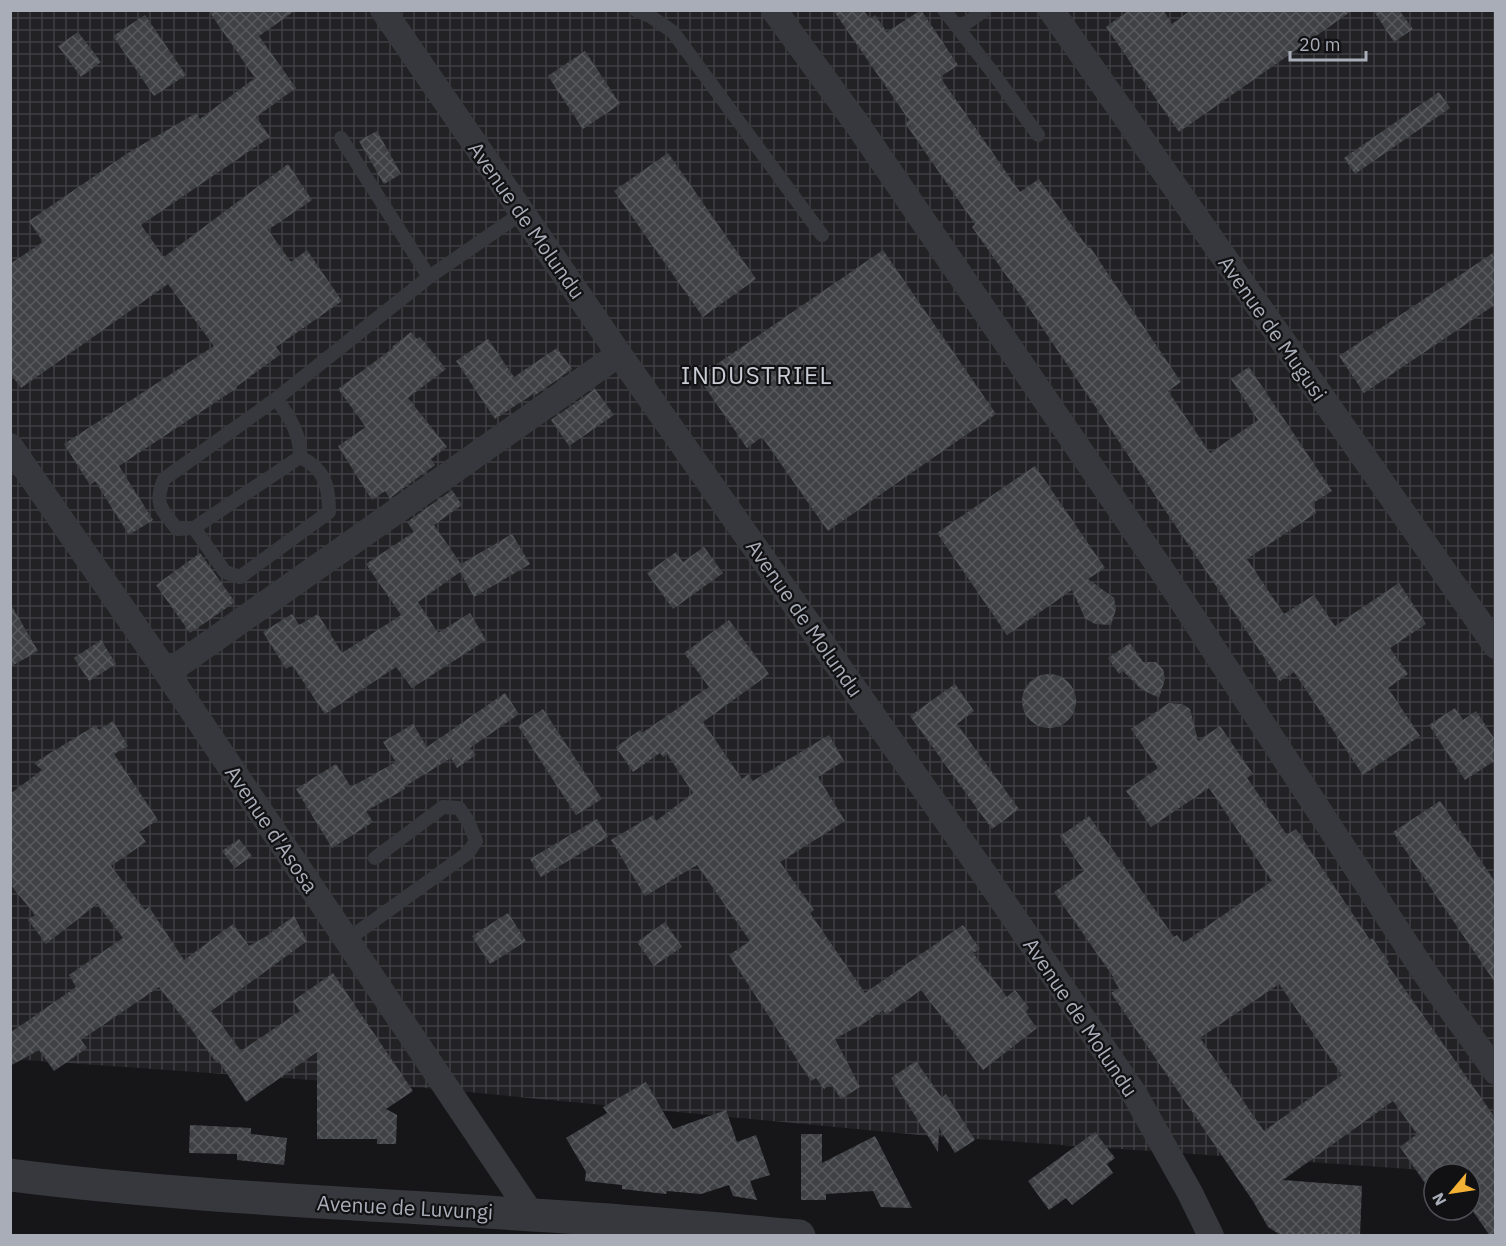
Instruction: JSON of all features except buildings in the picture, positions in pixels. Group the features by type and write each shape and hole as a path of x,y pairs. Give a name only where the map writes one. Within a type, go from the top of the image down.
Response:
{"street":[{"name":"Avenue de Molundu","path":"382,10 619,354 980,868 1135,1095 1190,1193 1211,1236"},
{"path":"774,10 857,124 1167,578 1425,973 1496,1072"},
{"name":"Avenue de Mugusi","path":"1051,10 1496,646"},
{"path":"167,673 619,354"},
{"name":"Avenue d'Asosa","path":"10,446 167,673 532,1215"},
{"name":"Avenue de Luvungi","path":"10,1175 294,1200 532,1215 799,1236"}],"lane":[{"path":"636,10 650,16 673,32 822,236"},
{"path":"944,10 1038,135"},
{"path":"959,28 985,10"},
{"path":"341,138 429,277"},
{"path":"300,457 194,528 177,529 162,510 158,494 164,479 276,399 429,277 522,213"},
{"path":"276,399 288,414 301,446 300,457"},
{"path":"194,528 225,572 240,577 328,512 329,493 323,476 314,463 300,457"},
{"path":"347,940 468,854 476,841 468,821 459,808 443,807 375,858"}],"shaded area":[{"path":"10,11 1495,11 1495,1175 1482,1174 1482,1162 1422,1162 1422,1170 920,1135 425,1088 11,1059"}],"district":[{"name":"INDUSTRIEL","path":"757,375"}]}
